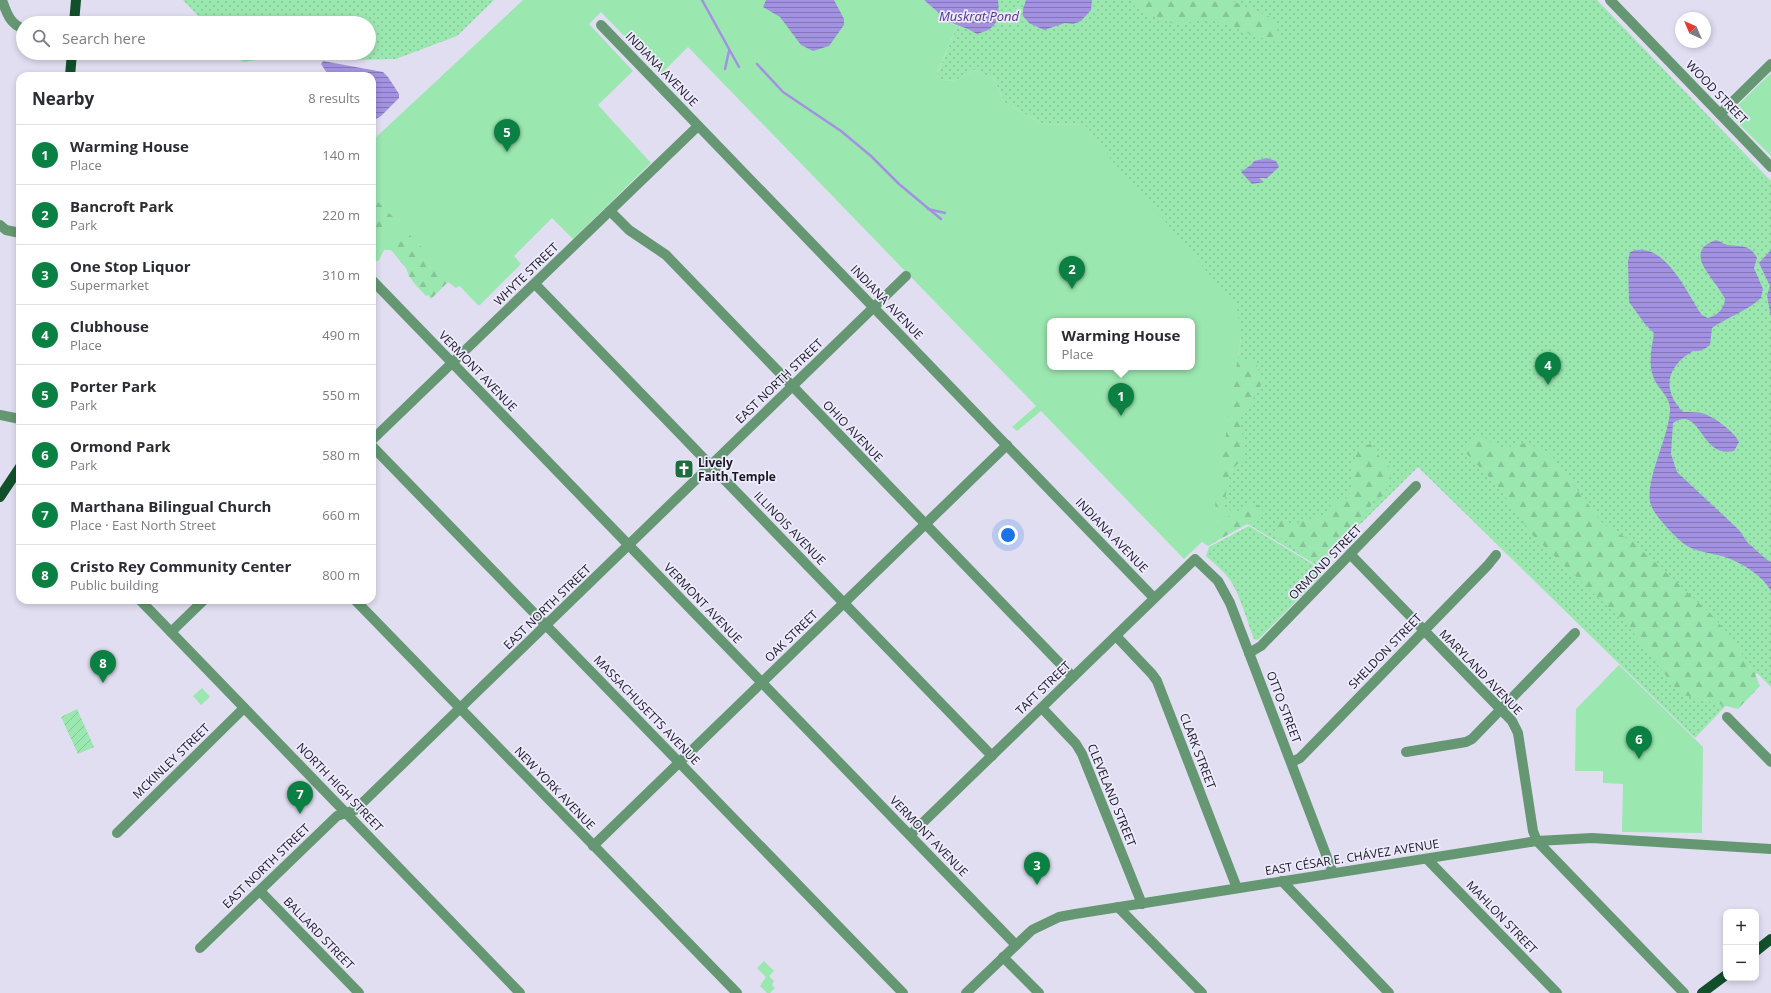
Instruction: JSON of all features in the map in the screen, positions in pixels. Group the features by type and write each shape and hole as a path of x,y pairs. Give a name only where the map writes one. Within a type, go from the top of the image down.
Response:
{"main road":[{"path":"75,16 76,0"},
{"path":"70,72 71,60"},
{"path":"0,497 16,477"},
{"path":"1759,949 1771,940"},
{"path":"1702,993 1723,976"}],"street":[{"path":"2,0 10,18 16,24"},
{"name":"WOOD STREET","path":"1610,0 1771,167"},
{"name":"INDIANA AVENUE","path":"601,25 1154,598"},
{"path":"1720,114 1771,64"},
{"name":"WHYTE STREET","path":"376,436 698,126"},
{"name":"OHIO AVENUE","path":"610,210 628,230 666,255 1073,677"},
{"path":"0,225 6,230 16,232"},
{"name":"EAST NORTH STREET","path":"200,948 337,816 356,810 906,276"},
{"name":"VERMONT AVENUE","path":"376,284 1016,945"},
{"name":"ILLINOIS AVENUE","path":"535,284 992,756"},
{"path":"0,415 16,418"},
{"name":"OAK STREET","path":"594,846 1007,444"},
{"name":"MASSACHUSETTS AVENUE","path":"376,450 903,993"},
{"name":"ORMOND STREET","path":"1249,653 1261,646 1416,486"},
{"name":"MARYLAND AVENUE","path":"1350,554 1512,721 1518,733 1533,831 1537,841 1684,993"},
{"name":"SHELDON STREET","path":"1292,762 1300,758 1496,555"},
{"name":"TAFT STREET","path":"910,835 1195,559"},
{"name":"OTTO STREET","path":"1195,559 1209,572 1225,591 1292,762 1333,873"},
{"name":"NORTH HIGH STREET","path":"144,604 520,993"},
{"path":"171,632 200,604"},
{"name":"NEW YORK AVENUE","path":"359,604 737,993"},
{"path":"1406,752 1466,742 1472,739 1575,633"},
{"name":"CLARK STREET","path":"1116,636 1157,681 1237,888"},
{"name":"MCKINLEY STREET","path":"117,833 244,708"},
{"name":"CLEVELAND STREET","path":"1042,708 1076,744 1082,754 1142,904"},
{"path":"1727,717 1771,762"},
{"name":"EAST CÉSAR E. CHÁVEZ AVENUE","path":"966,993 1032,930 1059,917 1537,841 1592,838 1771,849"},
{"name":"MAHLON STREET","path":"1427,859 1557,993"},
{"path":"1282,882 1389,993"},
{"name":"BALLARD STREET","path":"260,891 359,993"},
{"path":"1118,907 1202,993"},
{"path":"1003,957 1039,993"}],"green space":[{"path":"183,0 494,0 457,36 396,59 376,59 376,16 198,16"},
{"path":"523,0 924,0 949,22 957,26 938,71 939,78 949,81 957,79 974,70 994,79 1004,102 1044,125 1084,124 1123,175 1159,214 1237,308 1241,337 1215,506 1231,514 1184,559 1041,411 1017,431 1012,427 1036,406 688,47 661,74 601,12 589,24 633,71 598,105 651,163 573,239 552,218 514,256 521,264 479,306 403,228 376,254 376,234 394,218 376,200 376,137"},
{"path":"924,0 1597,0 1771,181 1771,687 1757,673 1695,738 1418,467 1318,566 1215,506 1241,337 1084,124 1044,125 1004,102 994,79 974,70 957,79 949,81 939,78 938,72 957,26"},
{"path":"1131,0 1230,0 1272,18 1281,38 1273,42 1211,19 1174,24 1148,14 1133,5"},
{"path":"241,60 257,60 243,62"},
{"path":"1771,73 1771,156 1729,114"},
{"path":"376,192 462,284 456,288 448,282 431,299 428,295 426,296 414,283 406,268 391,250 384,250 379,260 376,261"},
{"path":"1231,356 1255,362 1263,382 1240,420 1245,455 1229,474 1224,507 1236,513 1246,503 1259,505 1265,514 1208,546 1172,522"},
{"path":"1479,433 1500,449 1525,443 1549,452 1603,524 1633,542 1714,617 1752,667 1760,686 1738,709 1680,694 1628,626 1534,537 1495,483 1465,452 1467,442"},
{"path":"1371,444 1379,456 1394,472 1385,484 1386,495 1375,499 1329,560 1313,562 1297,546 1277,535 1275,531 1276,521 1296,525 1305,516 1312,520 1326,514 1334,500 1345,499 1353,490 1351,466 1361,446"},
{"path":"1249,526 1314,565 1323,574 1258,640 1254,639 1242,604 1232,583 1206,556 1209,547"},
{"path":"1619,665 1703,747 1702,833 1622,832 1623,784 1603,783 1603,771 1575,771 1576,709"},
{"path":"202,688 210,697 201,705 193,696"},
{"path":"77,709 94,747 78,754 61,717"},
{"path":"764,961 774,971 769,976 774,981 772,985 775,988 770,993 767,993 760,986 766,977 757,968"}],"water":[{"path":"766,0 834,0 844,19 844,25 829,46 813,51 801,45 780,17 763,7"},
{"name":"Muskrat Pond","path":"924,0 998,0 996,22 987,30 977,34 949,22"},
{"path":"1026,0 1092,0 1091,10 1081,21 1073,24 1065,23 1044,30 1029,23 1023,16 1023,9"},
{"path":"323,61 383,72 399,94 399,98 376,119 376,72 326,72 321,64"},
{"path":"1267,158 1276,161 1279,167 1267,178 1259,178 1264,182 1252,184 1241,172 1254,161"},
{"path":"1716,240 1727,245 1745,247 1751,250 1757,258 1754,268 1763,289 1761,298 1750,307 1712,328 1710,345 1702,350 1693,351 1677,364 1670,378 1670,387 1676,403 1683,412 1702,413 1712,417 1728,429 1739,442 1734,451 1723,451 1714,447 1707,441 1690,420 1682,419 1673,423 1671,454 1677,472 1739,530 1748,543 1771,562 1771,591 1763,580 1740,564 1723,556 1697,550 1684,544 1659,518 1650,502 1651,481 1669,421 1670,405 1666,396 1655,380 1652,371 1651,354 1654,333 1645,324 1629,302 1628,261 1630,252 1642,250 1653,253 1664,260 1682,282 1702,315 1708,318 1720,311 1725,299 1704,267 1701,259 1701,252 1706,245"},
{"path":"1771,250 1771,318 1767,295 1770,286 1759,263"}],"waterway":[{"path":"702,0 739,67"},
{"path":"725,69 729,51"},
{"path":"757,64 783,92 841,131 871,156 899,184 941,219"},
{"path":"928,209 945,213"}],"place":[{"name":"Porter Park","path":"507,152"},
{"name":"Bancroft Park","path":"1072,289"},
{"name":"Clubhouse","path":"1548,385"},
{"name":"Warming House","path":"1121,416"},
{"name":"Lively Faith Temple","path":"684,469"},
{"name":"Cristo Rey Community Center","path":"103,683"},
{"name":"Ormond Park","path":"1639,759"},
{"name":"Marthana Bilingual Church","path":"300,814"},
{"name":"One Stop Liquor","path":"1037,885"}]}
